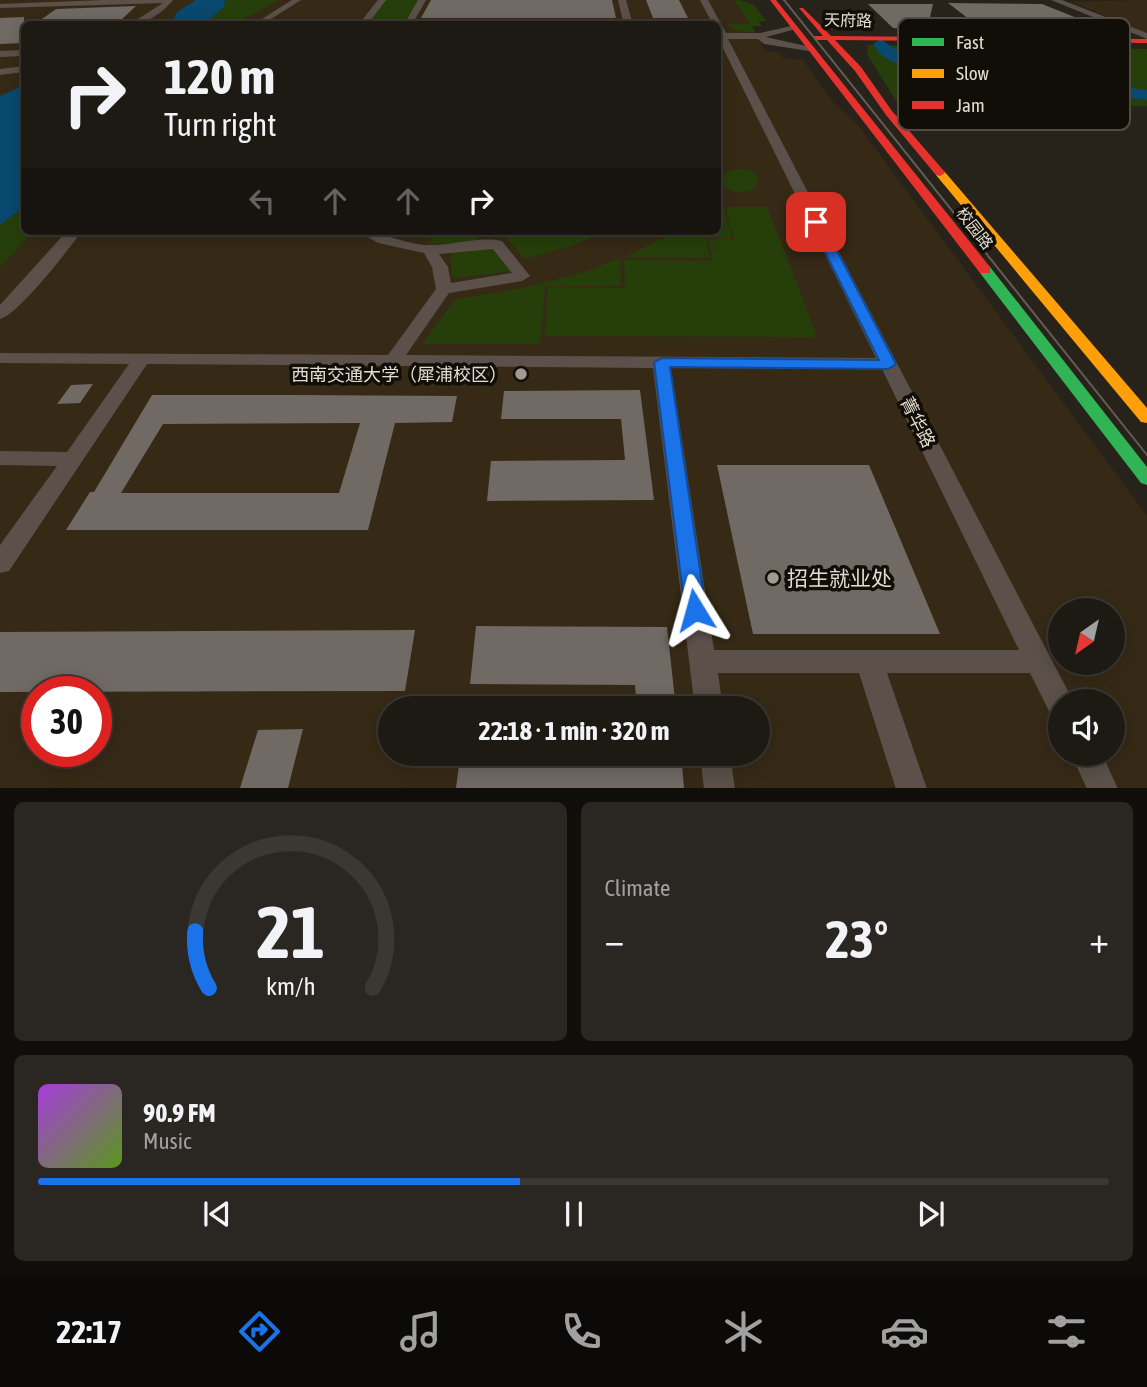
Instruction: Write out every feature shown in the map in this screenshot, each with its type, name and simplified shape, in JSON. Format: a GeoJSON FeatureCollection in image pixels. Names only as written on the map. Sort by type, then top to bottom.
{"type":"FeatureCollection","features":[{"type":"Feature","properties":{"kind":"street"},"geometry":{"type":"LineString","coordinates":[[0,6],[169,0],[139,21]]}},
{"type":"Feature","properties":{"kind":"street"},"geometry":{"type":"LineString","coordinates":[[263,21],[297,0]]}},
{"type":"Feature","properties":{"kind":"street"},"geometry":{"type":"LineString","coordinates":[[365,21],[382,0]]}},
{"type":"Feature","properties":{"kind":"street"},"geometry":{"type":"LineString","coordinates":[[411,21],[422,0]]}},
{"type":"Feature","properties":{"kind":"street"},"geometry":{"type":"LineString","coordinates":[[622,0],[627,21]]}},
{"type":"Feature","properties":{"kind":"street","name":"菁华路"},"geometry":{"type":"LineString","coordinates":[[704,0],[714,21]]}},
{"type":"Feature","properties":{"kind":"street"},"geometry":{"type":"LineString","coordinates":[[1055,0],[1096,18]]}},
{"type":"Feature","properties":{"kind":"street","name":"校园路"},"geometry":{"type":"LineString","coordinates":[[773,1],[1147,479]]}},
{"type":"Feature","properties":{"kind":"street"},"geometry":{"type":"LineString","coordinates":[[47,15],[62,4]]}},
{"type":"Feature","properties":{"kind":"street","name":"校园路"},"geometry":{"type":"LineString","coordinates":[[797,5],[830,39],[898,120]]}},
{"type":"Feature","properties":{"kind":"street"},"geometry":{"type":"LineString","coordinates":[[127,13],[155,12]]}},
{"type":"Feature","properties":{"kind":"street"},"geometry":{"type":"LineString","coordinates":[[721,33],[802,39]]}},
{"type":"Feature","properties":{"kind":"street"},"geometry":{"type":"LineString","coordinates":[[1130,33],[1147,40]]}},
{"type":"Feature","properties":{"kind":"street","name":"菁华路"},"geometry":{"type":"LineString","coordinates":[[721,37],[1053,689]]}},
{"type":"Feature","properties":{"kind":"street"},"geometry":{"type":"LineString","coordinates":[[762,38],[802,39]]}},
{"type":"Feature","properties":{"kind":"street","name":"天府路"},"geometry":{"type":"LineString","coordinates":[[802,39],[898,39]]}},
{"type":"Feature","properties":{"kind":"street"},"geometry":{"type":"LineString","coordinates":[[0,54],[21,53]]}},
{"type":"Feature","properties":{"kind":"street"},"geometry":{"type":"LineString","coordinates":[[0,72],[21,69]]}},
{"type":"Feature","properties":{"kind":"street","name":"校园路"},"geometry":{"type":"LineString","coordinates":[[906,130],[1147,418]]}},
{"type":"Feature","properties":{"kind":"street"},"geometry":{"type":"LineString","coordinates":[[0,314],[71,235]]}},
{"type":"Feature","properties":{"kind":"street"},"geometry":{"type":"LineString","coordinates":[[373,235],[383,240],[429,250],[497,244],[522,276],[444,289],[394,360]]}},
{"type":"Feature","properties":{"kind":"street"},"geometry":{"type":"LineString","coordinates":[[429,250],[440,268],[444,289]]}},
{"type":"Feature","properties":{"kind":"street"},"geometry":{"type":"LineString","coordinates":[[0,358],[888,364]]}},
{"type":"Feature","properties":{"kind":"street"},"geometry":{"type":"LineString","coordinates":[[0,564],[142,359]]}},
{"type":"Feature","properties":{"kind":"street"},"geometry":{"type":"LineString","coordinates":[[662,362],[707,696]]}},
{"type":"Feature","properties":{"kind":"street"},"geometry":{"type":"LineString","coordinates":[[0,458],[73,458]]}},
{"type":"Feature","properties":{"kind":"street"},"geometry":{"type":"LineString","coordinates":[[869,661],[912,788]]}},
{"type":"Feature","properties":{"kind":"street"},"geometry":{"type":"LineString","coordinates":[[702,662],[1039,661]]}},
{"type":"Feature","properties":{"kind":"street"},"geometry":{"type":"LineString","coordinates":[[717,766],[720,788]]}},
{"type":"Feature","properties":{"kind":"street"},"geometry":{"type":"LineString","coordinates":[[1092,766],[1103,788]]}},
{"type":"Feature","properties":{"kind":"shaded area","name":"西南交通大学（犀浦校区）"},"geometry":{"type":"Polygon","coordinates":[[[0,0],[734,0],[754,4],[766,21],[758,21],[762,26],[752,27],[766,52],[778,52],[783,58],[803,60],[832,101],[858,125],[1147,516],[1147,788],[0,788],[0,0]]]}},
{"type":"Feature","properties":{"kind":"shaded area"},"geometry":{"type":"Polygon","coordinates":[[[1147,0],[1147,33],[1130,26],[1130,18],[1111,18],[1072,2],[1147,0]]]}},
{"type":"Feature","properties":{"kind":"green space"},"geometry":{"type":"Polygon","coordinates":[[[225,0],[278,0],[240,21],[208,21],[224,7],[225,0]]]}},
{"type":"Feature","properties":{"kind":"green space"},"geometry":{"type":"Polygon","coordinates":[[[385,0],[419,0],[406,21],[369,21],[385,0]]]}},
{"type":"Feature","properties":{"kind":"green space"},"geometry":{"type":"Polygon","coordinates":[[[734,0],[753,5],[766,21],[758,21],[762,26],[752,26],[755,32],[737,30],[728,24],[750,24],[734,0]]]}},
{"type":"Feature","properties":{"kind":"green space"},"geometry":{"type":"Polygon","coordinates":[[[868,45],[898,45],[898,101],[896,101],[867,54],[868,45]]]}},
{"type":"Feature","properties":{"kind":"green space"},"geometry":{"type":"Polygon","coordinates":[[[1130,49],[1147,49],[1147,106],[1130,106],[1130,49]]]}},
{"type":"Feature","properties":{"kind":"green space"},"geometry":{"type":"Polygon","coordinates":[[[750,170],[759,181],[754,189],[738,193],[722,187],[721,180],[727,172],[750,170]]]}},
{"type":"Feature","properties":{"kind":"green space"},"geometry":{"type":"Polygon","coordinates":[[[725,207],[767,207],[816,333],[814,337],[545,336],[548,287],[625,288],[624,260],[713,261],[708,239],[734,239],[725,207]]]}},
{"type":"Feature","properties":{"kind":"green space"},"geometry":{"type":"Polygon","coordinates":[[[721,208],[724,208],[732,238],[706,238],[710,258],[625,257],[669,235],[721,235],[721,208]]]}},
{"type":"Feature","properties":{"kind":"green space"},"geometry":{"type":"Polygon","coordinates":[[[21,209],[21,235],[30,235],[0,267],[0,225],[21,209]]]}},
{"type":"Feature","properties":{"kind":"green space"},"geometry":{"type":"Polygon","coordinates":[[[412,235],[482,235],[475,236],[478,242],[428,244],[432,239],[412,235]]]}},
{"type":"Feature","properties":{"kind":"green space"},"geometry":{"type":"Polygon","coordinates":[[[504,235],[598,235],[570,246],[524,259],[504,235]]]}},
{"type":"Feature","properties":{"kind":"green space"},"geometry":{"type":"Polygon","coordinates":[[[497,249],[514,271],[452,278],[451,251],[497,249]]]}},
{"type":"Feature","properties":{"kind":"green space"},"geometry":{"type":"Polygon","coordinates":[[[620,258],[621,286],[545,286],[540,344],[422,344],[456,299],[540,284],[620,258]]]}},
{"type":"Feature","properties":{"kind":"water"},"geometry":{"type":"Polygon","coordinates":[[[196,0],[225,0],[224,7],[208,21],[172,21],[177,12],[196,0]]]}},
{"type":"Feature","properties":{"kind":"water"},"geometry":{"type":"Polygon","coordinates":[[[21,86],[21,209],[0,225],[0,96],[21,86]]]}},
{"type":"Feature","properties":{"kind":"building"},"geometry":{"type":"Polygon","coordinates":[[[431,0],[612,0],[616,18],[421,18],[431,0]]]}},
{"type":"Feature","properties":{"kind":"building"},"geometry":{"type":"Polygon","coordinates":[[[646,0],[679,0],[688,18],[653,18],[646,0]]]}},
{"type":"Feature","properties":{"kind":"building"},"geometry":{"type":"Polygon","coordinates":[[[948,3],[1042,4],[1077,18],[968,18],[948,3]]]}},
{"type":"Feature","properties":{"kind":"building"},"geometry":{"type":"Polygon","coordinates":[[[868,4],[933,4],[930,18],[898,18],[898,28],[893,28],[868,4]]]}},
{"type":"Feature","properties":{"kind":"building"},"geometry":{"type":"Polygon","coordinates":[[[136,6],[120,21],[39,21],[56,9],[136,6]]]}},
{"type":"Feature","properties":{"kind":"building"},"geometry":{"type":"Polygon","coordinates":[[[24,17],[24,21],[21,21],[21,43],[0,44],[0,18],[24,17]]]}},
{"type":"Feature","properties":{"kind":"building"},"geometry":{"type":"Polygon","coordinates":[[[93,384],[80,403],[57,404],[71,385],[93,384]]]}},
{"type":"Feature","properties":{"kind":"building"},"geometry":{"type":"Polygon","coordinates":[[[640,390],[654,500],[487,501],[491,461],[625,460],[621,419],[501,419],[504,391],[640,390]]]}},
{"type":"Feature","properties":{"kind":"building"},"geometry":{"type":"Polygon","coordinates":[[[152,395],[457,396],[452,422],[395,423],[368,530],[66,530],[90,492],[94,492],[152,395]],[[360,423],[163,424],[121,493],[339,493],[360,423]]]}},
{"type":"Feature","properties":{"kind":"building"},"geometry":{"type":"Polygon","coordinates":[[[717,465],[869,465],[940,634],[753,634],[717,465]]]}},
{"type":"Feature","properties":{"kind":"building"},"geometry":{"type":"Polygon","coordinates":[[[476,626],[667,627],[675,696],[636,696],[635,685],[470,684],[476,626]]]}},
{"type":"Feature","properties":{"kind":"building"},"geometry":{"type":"Polygon","coordinates":[[[415,630],[405,691],[112,692],[112,676],[21,676],[21,692],[0,692],[0,632],[415,630]]]}},
{"type":"Feature","properties":{"kind":"building"},"geometry":{"type":"Polygon","coordinates":[[[303,729],[288,788],[240,788],[258,730],[303,729]]]}},
{"type":"Feature","properties":{"kind":"building"},"geometry":{"type":"Polygon","coordinates":[[[459,766],[682,766],[684,788],[456,788],[459,766]]]}},
{"type":"Feature","properties":{"kind":"waterway"},"geometry":{"type":"LineString","coordinates":[[881,44],[886,51],[898,58]]}},
{"type":"Feature","properties":{"kind":"waterway"},"geometry":{"type":"LineString","coordinates":[[1130,93],[1147,95]]}},
{"type":"Feature","properties":{"kind":"tram line"},"geometry":{"type":"LineString","coordinates":[[784,0],[1147,455]]}},
{"type":"Feature","properties":{"kind":"traffic: fast"},"geometry":{"type":"LineString","coordinates":[[985,270],[1147,479]]}},
{"type":"Feature","properties":{"kind":"traffic: slow"},"geometry":{"type":"LineString","coordinates":[[940,173],[1147,418]]}},
{"type":"Feature","properties":{"kind":"traffic: jam"},"geometry":{"type":"LineString","coordinates":[[773,0],[985,270]]}},
{"type":"Feature","properties":{"kind":"traffic: jam"},"geometry":{"type":"LineString","coordinates":[[801,9],[858,69],[898,124]]}},
{"type":"Feature","properties":{"kind":"traffic: jam"},"geometry":{"type":"LineString","coordinates":[[817,38],[898,39]]}},
{"type":"Feature","properties":{"kind":"traffic: jam"},"geometry":{"type":"LineString","coordinates":[[1130,41],[1147,41]]}},
{"type":"Feature","properties":{"kind":"traffic: jam"},"geometry":{"type":"LineString","coordinates":[[903,130],[940,173]]}},
{"type":"Feature","properties":{"kind":"place","name":"西南交通大学（犀浦校区）"},"geometry":{"type":"Point","coordinates":[521,374]}},
{"type":"Feature","properties":{"kind":"place","name":"招生就业处"},"geometry":{"type":"Point","coordinates":[773,578]}},
{"type":"Feature","properties":{"kind":"route"},"geometry":{"type":"LineString","coordinates":[[695,610],[662,362],[888,364],[816,222]]}}]}
